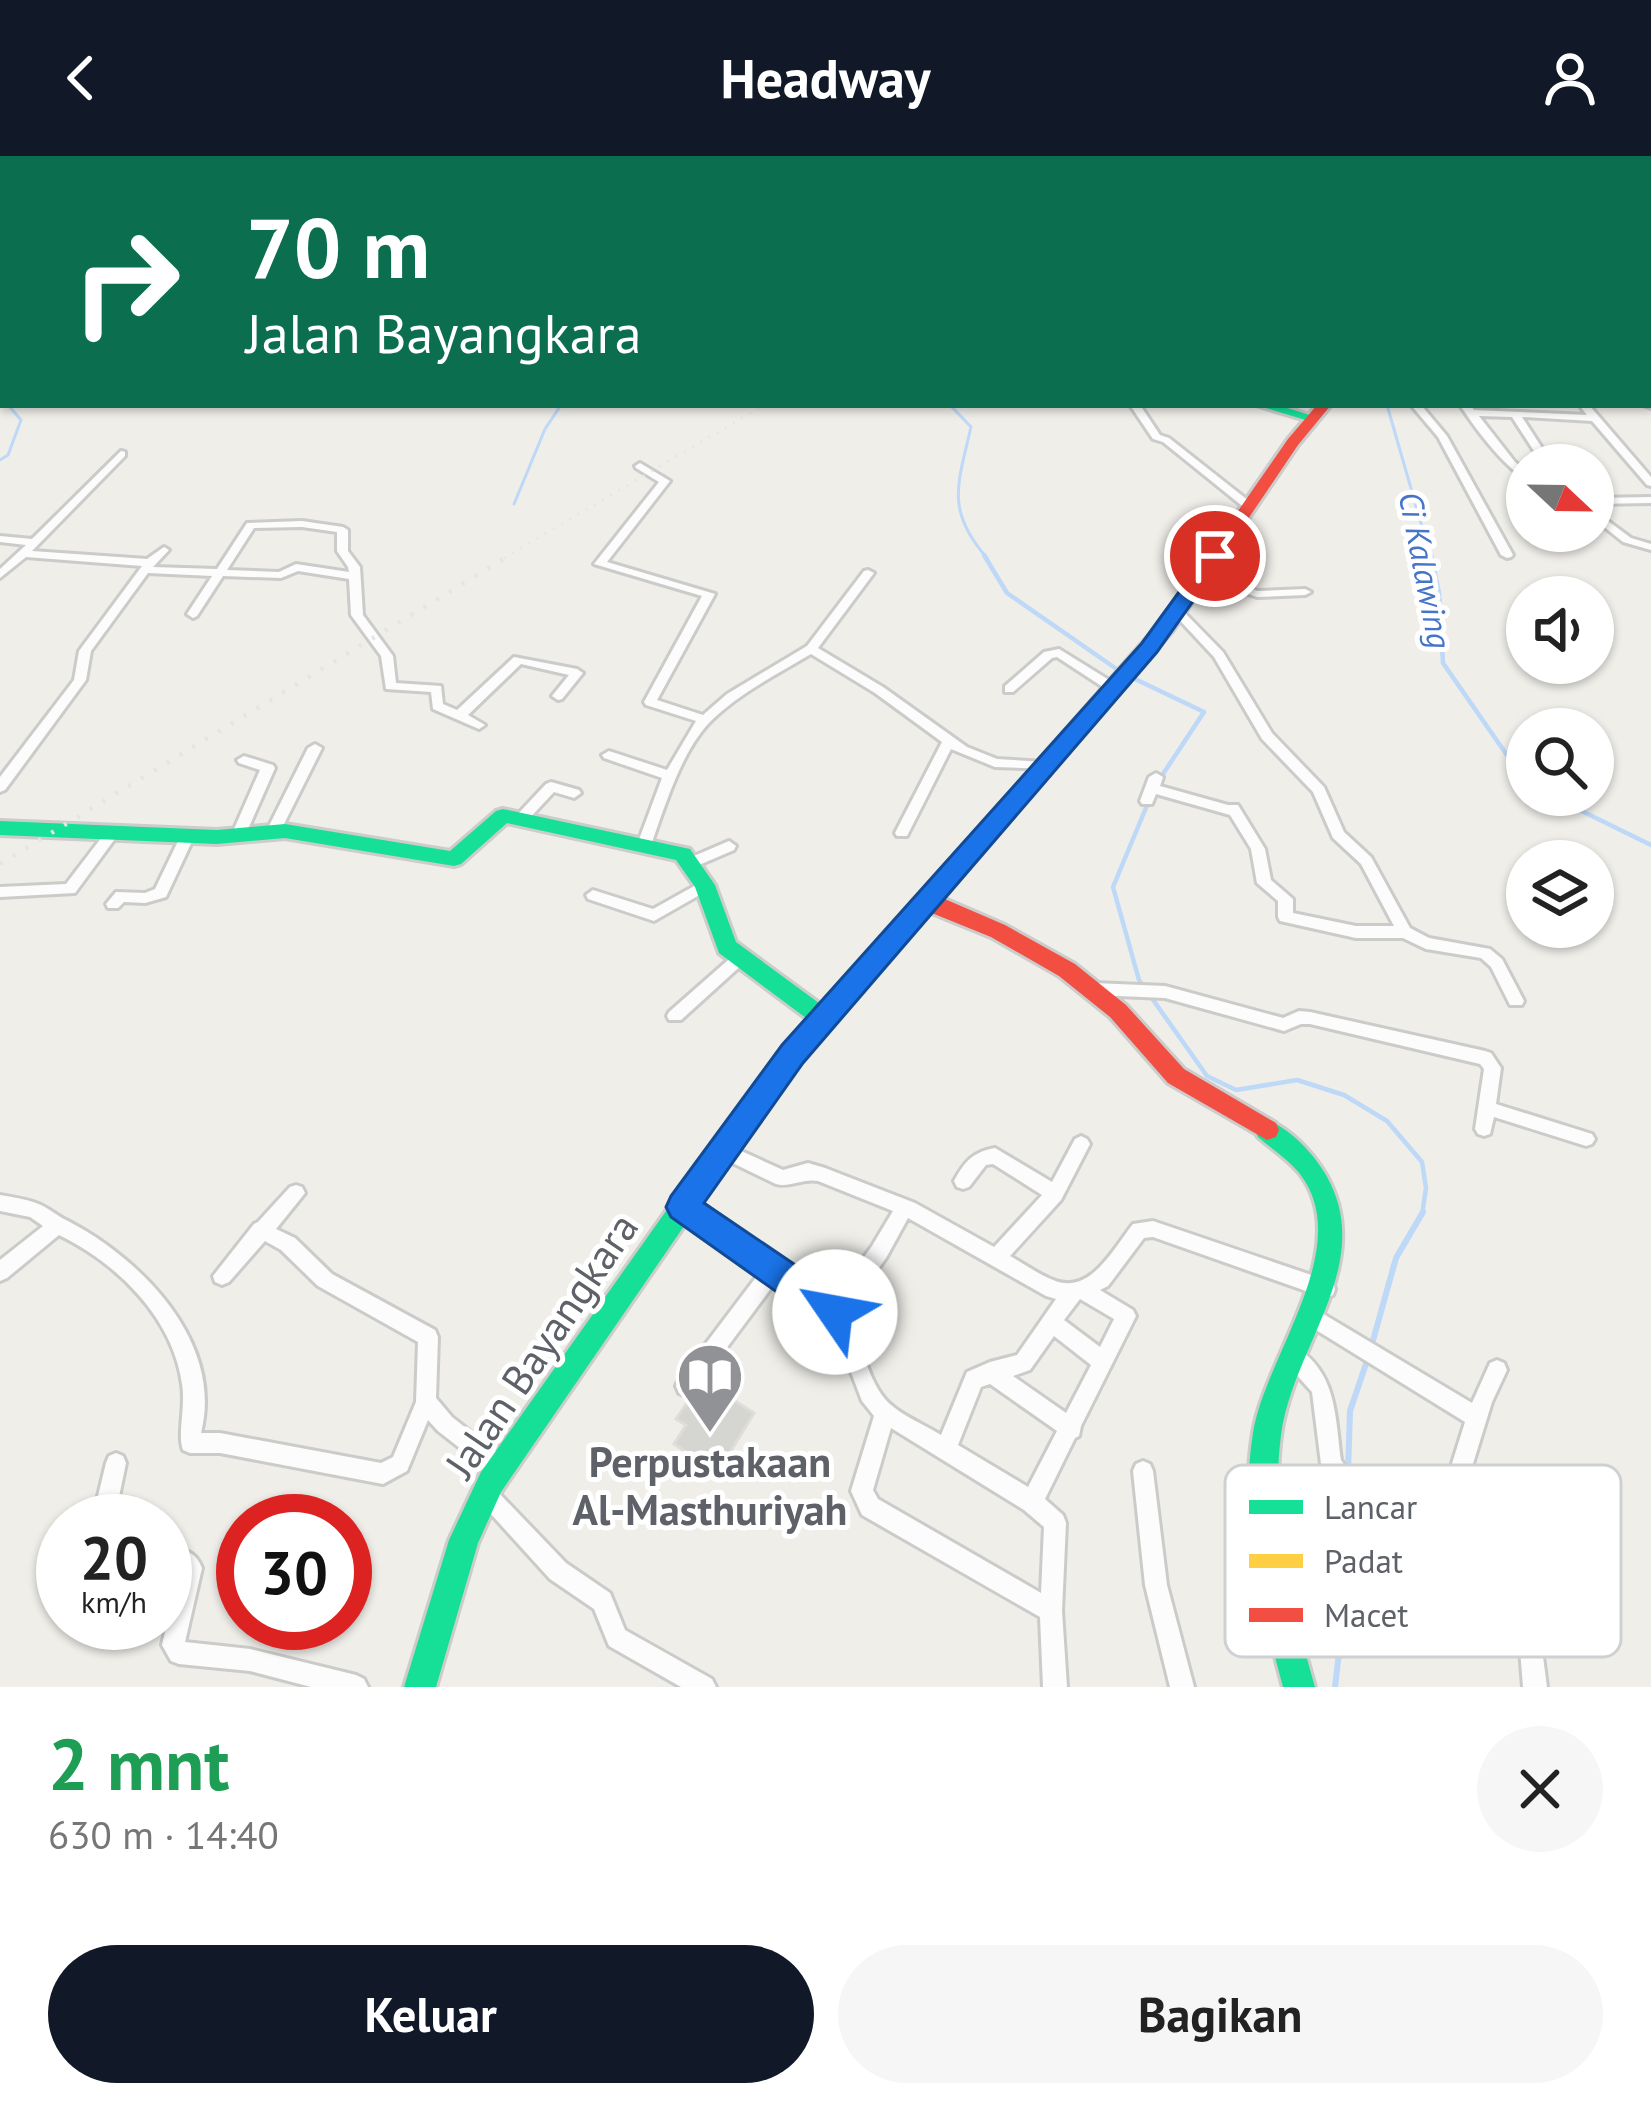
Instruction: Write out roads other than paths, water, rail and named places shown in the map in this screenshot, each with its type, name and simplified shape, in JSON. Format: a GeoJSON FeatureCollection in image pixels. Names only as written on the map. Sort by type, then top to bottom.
{"type":"FeatureCollection","features":[{"type":"Feature","properties":{"kind":"main road"},"geometry":{"type":"LineString","coordinates":[[1287,408],[1318,412]]}},
{"type":"Feature","properties":{"kind":"main road","name":"Jalan Bayangkara"},"geometry":{"type":"LineString","coordinates":[[420,1687],[464,1540],[485,1493],[720,1149],[823,1018],[1178,612],[1318,412]]}},
{"type":"Feature","properties":{"kind":"main road"},"geometry":{"type":"LineString","coordinates":[[0,828],[238,836],[272,832],[451,859],[464,853],[496,818],[678,852],[692,862],[705,885],[725,943],[823,1018]]}},
{"type":"Feature","properties":{"kind":"main road"},"geometry":{"type":"LineString","coordinates":[[926,900],[997,928],[1094,989],[1172,1073],[1290,1149],[1313,1170],[1328,1211],[1326,1289],[1316,1318],[1278,1382],[1268,1424],[1266,1465]]}},
{"type":"Feature","properties":{"kind":"main road"},"geometry":{"type":"LineString","coordinates":[[1292,1657],[1299,1687]]}},
{"type":"Feature","properties":{"kind":"street"},"geometry":{"type":"LineString","coordinates":[[1137,408],[1156,437],[1250,507]]}},
{"type":"Feature","properties":{"kind":"street"},"geometry":{"type":"LineString","coordinates":[[1419,408],[1442,436],[1507,555]]}},
{"type":"Feature","properties":{"kind":"street"},"geometry":{"type":"LineString","coordinates":[[1587,408],[1649,480]]}},
{"type":"Feature","properties":{"kind":"street"},"geometry":{"type":"LineString","coordinates":[[1467,409],[1596,418]]}},
{"type":"Feature","properties":{"kind":"street"},"geometry":{"type":"LineString","coordinates":[[1467,409],[1506,453]]}},
{"type":"Feature","properties":{"kind":"street"},"geometry":{"type":"LineString","coordinates":[[1515,414],[1534,444]]}},
{"type":"Feature","properties":{"kind":"street"},"geometry":{"type":"LineString","coordinates":[[0,575],[121,454]]}},
{"type":"Feature","properties":{"kind":"street"},"geometry":{"type":"LineString","coordinates":[[640,466],[664,481],[600,564],[709,594],[650,702],[705,720]]}},
{"type":"Feature","properties":{"kind":"street"},"geometry":{"type":"LineString","coordinates":[[1614,501],[1651,500]]}},
{"type":"Feature","properties":{"kind":"street"},"geometry":{"type":"LineString","coordinates":[[193,614],[251,525],[302,524],[345,532],[342,550],[354,567],[357,614],[387,656],[391,686],[437,689],[434,703],[479,725]]}},
{"type":"Feature","properties":{"kind":"street"},"geometry":{"type":"LineString","coordinates":[[1614,530],[1627,540],[1651,547]]}},
{"type":"Feature","properties":{"kind":"street"},"geometry":{"type":"LineString","coordinates":[[0,539],[32,542]]}},
{"type":"Feature","properties":{"kind":"street"},"geometry":{"type":"LineString","coordinates":[[0,787],[80,680],[81,657],[88,645],[164,550]]}},
{"type":"Feature","properties":{"kind":"street"},"geometry":{"type":"LineString","coordinates":[[23,554],[281,575],[296,567],[353,576]]}},
{"type":"Feature","properties":{"kind":"street"},"geometry":{"type":"LineString","coordinates":[[644,845],[670,776],[705,720],[751,683],[811,649],[868,573]]}},
{"type":"Feature","properties":{"kind":"street"},"geometry":{"type":"LineString","coordinates":[[1203,575],[1257,594],[1305,592]]}},
{"type":"Feature","properties":{"kind":"street"},"geometry":{"type":"LineString","coordinates":[[1178,612],[1219,656],[1267,736],[1319,790],[1338,835],[1366,861],[1405,932]]}},
{"type":"Feature","properties":{"kind":"street"},"geometry":{"type":"LineString","coordinates":[[811,649],[949,742],[991,762],[1045,766]]}},
{"type":"Feature","properties":{"kind":"street"},"geometry":{"type":"LineString","coordinates":[[1009,689],[1048,655],[1060,653],[1120,681]]}},
{"type":"Feature","properties":{"kind":"street"},"geometry":{"type":"LineString","coordinates":[[460,714],[518,660],[577,673],[557,696]]}},
{"type":"Feature","properties":{"kind":"street"},"geometry":{"type":"LineString","coordinates":[[902,833],[949,742]]}},
{"type":"Feature","properties":{"kind":"street"},"geometry":{"type":"LineString","coordinates":[[272,832],[315,748]]}},
{"type":"Feature","properties":{"kind":"street"},"geometry":{"type":"LineString","coordinates":[[609,755],[670,776]]}},
{"type":"Feature","properties":{"kind":"street"},"geometry":{"type":"LineString","coordinates":[[238,836],[268,768],[244,760]]}},
{"type":"Feature","properties":{"kind":"street"},"geometry":{"type":"LineString","coordinates":[[520,820],[551,787],[574,793]]}},
{"type":"Feature","properties":{"kind":"street"},"geometry":{"type":"LineString","coordinates":[[1152,789],[1233,810],[1258,849],[1264,883],[1286,898],[1285,917],[1356,932],[1405,932],[1426,943],[1485,953],[1497,963],[1516,1001]]}},
{"type":"Feature","properties":{"kind":"street"},"geometry":{"type":"LineString","coordinates":[[0,892],[70,889],[113,832]]}},
{"type":"Feature","properties":{"kind":"street"},"geometry":{"type":"LineString","coordinates":[[113,904],[119,897],[145,898],[161,892],[188,835]]}},
{"type":"Feature","properties":{"kind":"street"},"geometry":{"type":"LineString","coordinates":[[692,862],[729,846]]}},
{"type":"Feature","properties":{"kind":"street"},"geometry":{"type":"LineString","coordinates":[[593,895],[649,916],[705,885]]}},
{"type":"Feature","properties":{"kind":"street"},"geometry":{"type":"LineString","coordinates":[[675,1016],[740,958]]}},
{"type":"Feature","properties":{"kind":"street"},"geometry":{"type":"LineString","coordinates":[[1094,989],[1165,992],[1284,1025],[1310,1018],[1485,1058],[1492,1069],[1484,1129]]}},
{"type":"Feature","properties":{"kind":"street"},"geometry":{"type":"LineString","coordinates":[[1487,1108],[1586,1139]]}},
{"type":"Feature","properties":{"kind":"street"},"geometry":{"type":"LineString","coordinates":[[996,1258],[1055,1193],[1082,1144]]}},
{"type":"Feature","properties":{"kind":"street"},"geometry":{"type":"LineString","coordinates":[[720,1149],[782,1178],[819,1173],[904,1208],[1053,1290],[1077,1291],[1126,1316],[1032,1502]]}},
{"type":"Feature","properties":{"kind":"street"},"geometry":{"type":"LineString","coordinates":[[963,1180],[981,1158],[995,1156],[1055,1193]]}},
{"type":"Feature","properties":{"kind":"street"},"geometry":{"type":"LineString","coordinates":[[222,1276],[296,1193]]}},
{"type":"Feature","properties":{"kind":"street"},"geometry":{"type":"LineString","coordinates":[[0,1203],[34,1210],[88,1238],[147,1292],[171,1323],[189,1368],[194,1418],[190,1443],[220,1443],[383,1474],[400,1464],[426,1402],[428,1337],[326,1280],[288,1244],[260,1230]]}},
{"type":"Feature","properties":{"kind":"street"},"geometry":{"type":"LineString","coordinates":[[683,1207],[835,1312],[853,1338],[869,1394],[885,1413],[1052,1518],[1057,1529],[1052,1611],[1055,1687]]}},
{"type":"Feature","properties":{"kind":"street"},"geometry":{"type":"LineString","coordinates":[[835,1312],[904,1208]]}},
{"type":"Feature","properties":{"kind":"street"},"geometry":{"type":"LineString","coordinates":[[0,1272],[57,1225]]}},
{"type":"Feature","properties":{"kind":"street"},"geometry":{"type":"LineString","coordinates":[[946,1449],[974,1379],[1023,1363],[1077,1291],[1111,1271],[1129,1238],[1145,1229],[1326,1289]]}},
{"type":"Feature","properties":{"kind":"street"},"geometry":{"type":"LineString","coordinates":[[686,1387],[773,1270]]}},
{"type":"Feature","properties":{"kind":"street"},"geometry":{"type":"LineString","coordinates":[[1316,1318],[1477,1418]]}},
{"type":"Feature","properties":{"kind":"street"},"geometry":{"type":"LineString","coordinates":[[1053,1323],[1104,1363]]}},
{"type":"Feature","properties":{"kind":"street"},"geometry":{"type":"LineString","coordinates":[[1292,1355],[1321,1388],[1334,1465]]}},
{"type":"Feature","properties":{"kind":"street"},"geometry":{"type":"LineString","coordinates":[[1462,1465],[1497,1370]]}},
{"type":"Feature","properties":{"kind":"street"},"geometry":{"type":"LineString","coordinates":[[990,1372],[1072,1430]]}},
{"type":"Feature","properties":{"kind":"street"},"geometry":{"type":"LineString","coordinates":[[426,1402],[445,1424],[500,1467]]}},
{"type":"Feature","properties":{"kind":"street"},"geometry":{"type":"LineString","coordinates":[[885,1413],[862,1491],[870,1507],[1052,1611]]}},
{"type":"Feature","properties":{"kind":"street"},"geometry":{"type":"LineString","coordinates":[[109,1494],[116,1463]]}},
{"type":"Feature","properties":{"kind":"street"},"geometry":{"type":"LineString","coordinates":[[1143,1471],[1156,1585],[1182,1687]]}},
{"type":"Feature","properties":{"kind":"street"},"geometry":{"type":"LineString","coordinates":[[485,1493],[558,1571],[594,1592],[617,1638],[704,1687]]}},
{"type":"Feature","properties":{"kind":"street"},"geometry":{"type":"LineString","coordinates":[[175,1650],[178,1654],[250,1660],[356,1687]]}},
{"type":"Feature","properties":{"kind":"street"},"geometry":{"type":"LineString","coordinates":[[1532,1657],[1535,1687]]}},
{"type":"Feature","properties":{"kind":"waterway"},"geometry":{"type":"LineString","coordinates":[[0,460],[8,455],[21,420],[11,408]]}},
{"type":"Feature","properties":{"kind":"waterway"},"geometry":{"type":"LineString","coordinates":[[514,504],[545,429],[559,408]]}},
{"type":"Feature","properties":{"kind":"waterway"},"geometry":{"type":"LineString","coordinates":[[953,408],[971,427],[959,481],[960,510],[987,558]]}},
{"type":"Feature","properties":{"kind":"waterway","name":"Ci Kalawing"},"geometry":{"type":"LineString","coordinates":[[1388,408],[1431,558]]}},
{"type":"Feature","properties":{"kind":"waterway"},"geometry":{"type":"LineString","coordinates":[[984,555],[1007,593],[1118,670]]}},
{"type":"Feature","properties":{"kind":"waterway","name":"Ci Kalawing"},"geometry":{"type":"LineString","coordinates":[[1431,555],[1439,593],[1443,663],[1506,754]]}},
{"type":"Feature","properties":{"kind":"waterway"},"geometry":{"type":"LineString","coordinates":[[1133,678],[1204,712],[1161,777]]}},
{"type":"Feature","properties":{"kind":"waterway"},"geometry":{"type":"LineString","coordinates":[[1148,803],[1113,887],[1139,980],[1207,1076],[1236,1090],[1297,1080],[1344,1095],[1387,1121],[1422,1162],[1426,1188],[1422,1213]]}},
{"type":"Feature","properties":{"kind":"waterway","name":"Ci Kalawing"},"geometry":{"type":"LineString","coordinates":[[1592,816],[1651,845]]}},
{"type":"Feature","properties":{"kind":"waterway"},"geometry":{"type":"LineString","coordinates":[[1372,1344],[1396,1258],[1422,1213]]}},
{"type":"Feature","properties":{"kind":"waterway"},"geometry":{"type":"LineString","coordinates":[[1348,1465],[1350,1411],[1369,1355]]}},
{"type":"Feature","properties":{"kind":"waterway"},"geometry":{"type":"LineString","coordinates":[[1335,1687],[1338,1657]]}},
{"type":"Feature","properties":{"kind":"railway"},"geometry":{"type":"LineString","coordinates":[[504,558],[759,408]]}},
{"type":"Feature","properties":{"kind":"railway"},"geometry":{"type":"LineString","coordinates":[[0,864],[510,555]]}},
{"type":"Feature","properties":{"kind":"place","name":"Perpustakaan Al-Masthuriyah"},"geometry":{"type":"Point","coordinates":[710,1435]}}]}
